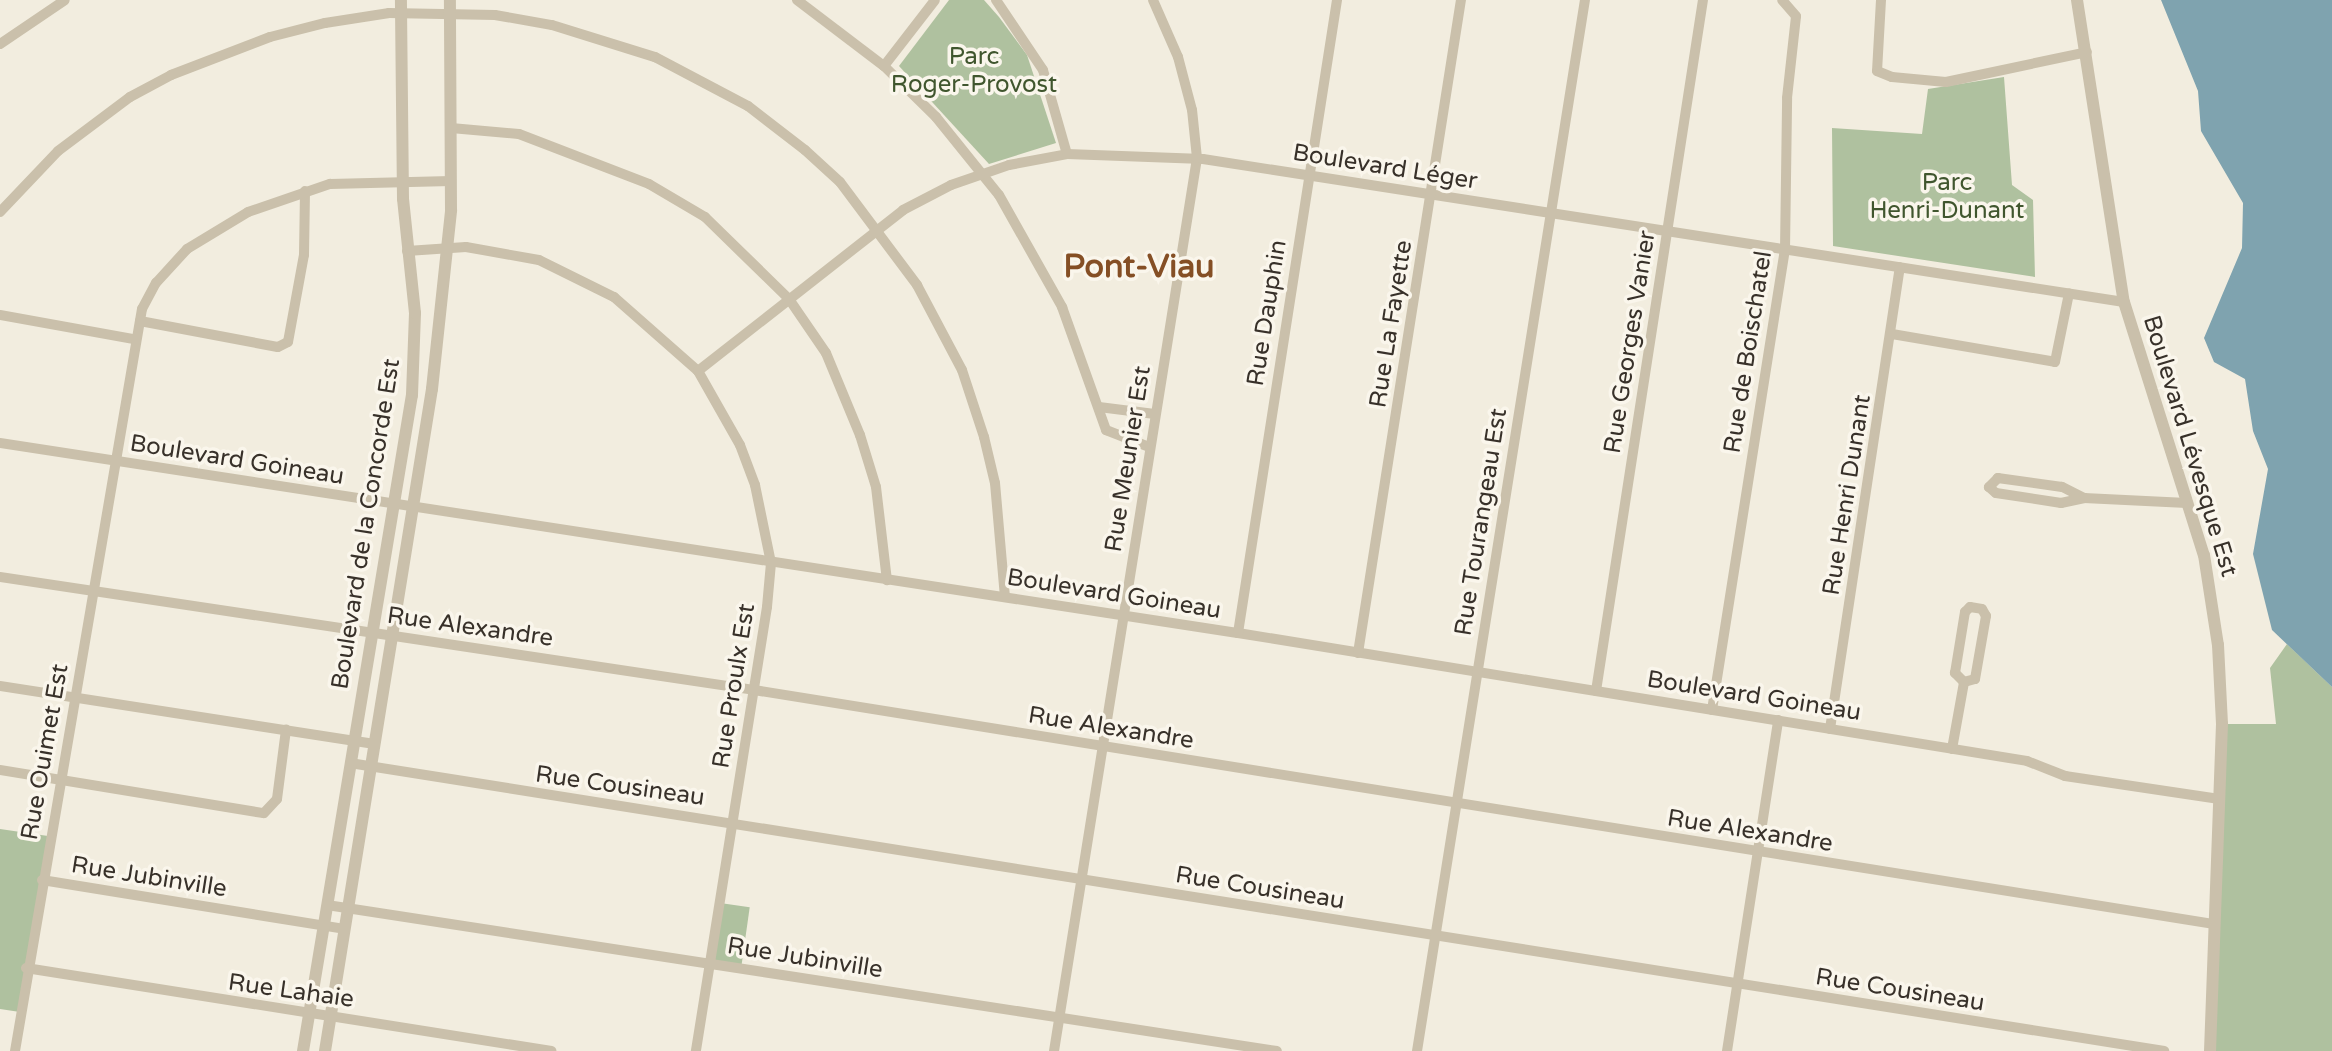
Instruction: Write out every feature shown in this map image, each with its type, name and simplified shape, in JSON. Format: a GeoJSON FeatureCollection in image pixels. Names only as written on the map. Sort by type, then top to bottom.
{"type":"FeatureCollection","features":[{"type":"Feature","properties":{"kind":"street"},"geometry":{"type":"LineString","coordinates":[[0,44],[65,0]]}},
{"type":"Feature","properties":{"kind":"street"},"geometry":{"type":"LineString","coordinates":[[884,66],[935,0]]}},
{"type":"Feature","properties":{"kind":"street"},"geometry":{"type":"LineString","coordinates":[[996,0],[1043,70],[1067,154]]}},
{"type":"Feature","properties":{"kind":"street","name":"Rue Meunier Est"},"geometry":{"type":"LineString","coordinates":[[1054,1051],[1197,158],[1192,110],[1178,57],[1153,0]]}},
{"type":"Feature","properties":{"kind":"street","name":"Rue Dauphin"},"geometry":{"type":"LineString","coordinates":[[1238,633],[1337,0]]}},
{"type":"Feature","properties":{"kind":"street","name":"Rue La Fayette"},"geometry":{"type":"LineString","coordinates":[[1358,653],[1461,0]]}},
{"type":"Feature","properties":{"kind":"street","name":"Rue Tourangeau Est"},"geometry":{"type":"LineString","coordinates":[[1417,1051],[1585,0]]}},
{"type":"Feature","properties":{"kind":"street","name":"Rue Georges Vanier"},"geometry":{"type":"LineString","coordinates":[[1596,691],[1703,0]]}},
{"type":"Feature","properties":{"kind":"street","name":"Rue de Boischatel"},"geometry":{"type":"LineString","coordinates":[[1712,710],[1785,250],[1787,98],[1796,16],[1784,0]]}},
{"type":"Feature","properties":{"kind":"street"},"geometry":{"type":"LineString","coordinates":[[1881,0],[1877,71],[1892,77],[1946,82],[2087,52]]}},
{"type":"Feature","properties":{"kind":"street","name":"Boulevard Lévesque Est"},"geometry":{"type":"LineString","coordinates":[[2077,0],[2124,302],[2204,555],[2218,645],[2219,799],[2210,1051]]}},
{"type":"Feature","properties":{"kind":"street"},"geometry":{"type":"LineString","coordinates":[[804,2],[884,66],[936,117],[982,175],[1043,269],[1106,430],[1149,447]]}},
{"type":"Feature","properties":{"kind":"street"},"geometry":{"type":"LineString","coordinates":[[0,212],[58,151],[171,75],[270,37],[401,6],[450,6],[552,25],[655,57],[697,76],[805,150],[840,182],[917,285],[962,370],[995,483],[1005,597]]}},
{"type":"Feature","properties":{"kind":"street","name":"Boulevard de la Concorde Est"},"geometry":{"type":"LineString","coordinates":[[303,1051],[415,364],[402,182],[401,6]]}},
{"type":"Feature","properties":{"kind":"street","name":"Boulevard de la Concorde Est"},"geometry":{"type":"LineString","coordinates":[[325,1051],[414,508],[447,248],[451,181],[450,6]]}},
{"type":"Feature","properties":{"kind":"street"},"geometry":{"type":"LineString","coordinates":[[451,128],[519,134],[649,184],[705,217],[789,299],[826,353],[860,435],[876,487],[887,580]]}},
{"type":"Feature","properties":{"kind":"street","name":"Boulevard Léger"},"geometry":{"type":"LineString","coordinates":[[698,371],[877,230],[951,185],[1067,154],[1197,158],[2124,302]]}},
{"type":"Feature","properties":{"kind":"street","name":"Rue Ouimet Est"},"geometry":{"type":"LineString","coordinates":[[15,1051],[26,968],[77,698],[134,339],[156,283],[187,249],[248,212],[305,191],[346,183],[451,181]]}},
{"type":"Feature","properties":{"kind":"street"},"geometry":{"type":"LineString","coordinates":[[140,321],[278,347],[288,342],[304,255],[305,191]]}},
{"type":"Feature","properties":{"kind":"street","name":"Rue Proulx Est"},"geometry":{"type":"LineString","coordinates":[[407,251],[447,248],[539,260],[578,276],[637,315],[698,371],[740,445],[766,525],[771,563],[754,690],[696,1051]]}},
{"type":"Feature","properties":{"kind":"street","name":"Rue Henri Dunant"},"geometry":{"type":"LineString","coordinates":[[1830,729],[1900,267]]}},
{"type":"Feature","properties":{"kind":"street"},"geometry":{"type":"LineString","coordinates":[[1892,334],[2055,362],[2069,293]]}},
{"type":"Feature","properties":{"kind":"street"},"geometry":{"type":"LineString","coordinates":[[0,315],[134,339]]}},
{"type":"Feature","properties":{"kind":"street"},"geometry":{"type":"LineString","coordinates":[[1099,407],[1155,414]]}},
{"type":"Feature","properties":{"kind":"street","name":"Boulevard Goineau"},"geometry":{"type":"LineString","coordinates":[[0,443],[1238,633],[2027,761],[2065,776],[2219,799]]}},
{"type":"Feature","properties":{"kind":"street"},"geometry":{"type":"LineString","coordinates":[[2084,498],[2062,487],[1998,478],[1990,483],[1996,493],[2061,503],[2084,498],[2187,503]]}},
{"type":"Feature","properties":{"kind":"street","name":"Rue Alexandre"},"geometry":{"type":"LineString","coordinates":[[0,577],[754,690],[1456,805],[2214,924]]}},
{"type":"Feature","properties":{"kind":"street"},"geometry":{"type":"LineString","coordinates":[[1982,609],[1986,616],[1975,679],[1964,682],[1955,673],[1965,612],[1982,609]]}},
{"type":"Feature","properties":{"kind":"street"},"geometry":{"type":"LineString","coordinates":[[1952,749],[1964,682]]}},
{"type":"Feature","properties":{"kind":"street"},"geometry":{"type":"LineString","coordinates":[[0,686],[375,744]]}},
{"type":"Feature","properties":{"kind":"street"},"geometry":{"type":"LineString","coordinates":[[1727,1051],[1778,720]]}},
{"type":"Feature","properties":{"kind":"street"},"geometry":{"type":"LineString","coordinates":[[0,770],[264,813],[277,799],[286,730]]}},
{"type":"Feature","properties":{"kind":"street","name":"Rue Cousineau"},"geometry":{"type":"LineString","coordinates":[[350,763],[2164,1051]]}},
{"type":"Feature","properties":{"kind":"street","name":"Rue Jubinville"},"geometry":{"type":"LineString","coordinates":[[42,880],[344,929]]}},
{"type":"Feature","properties":{"kind":"street","name":"Rue Jubinville"},"geometry":{"type":"LineString","coordinates":[[327,905],[1277,1051]]}},
{"type":"Feature","properties":{"kind":"street","name":"Rue Lahaie"},"geometry":{"type":"LineString","coordinates":[[26,968],[551,1051]]}},
{"type":"Feature","properties":{"kind":"green space","name":"Parc Roger-Provost"},"geometry":{"type":"Polygon","coordinates":[[[949,0],[984,0],[999,17],[1027,55],[1056,143],[989,164],[899,66],[949,0]]]}},
{"type":"Feature","properties":{"kind":"green space","name":"Parc Henri-Dunant"},"geometry":{"type":"Polygon","coordinates":[[[2004,77],[2012,185],[2033,200],[2035,277],[1833,246],[1832,128],[1922,134],[1928,89],[2004,77]]]}},
{"type":"Feature","properties":{"kind":"green space"},"geometry":{"type":"Polygon","coordinates":[[[2287,644],[2332,687],[2332,1051],[2210,1051],[2222,724],[2276,724],[2270,668],[2287,644]]]}},
{"type":"Feature","properties":{"kind":"green space"},"geometry":{"type":"Polygon","coordinates":[[[0,829],[48,836],[20,1012],[0,1009],[0,829]]]}},
{"type":"Feature","properties":{"kind":"green space"},"geometry":{"type":"Polygon","coordinates":[[[720,903],[750,907],[741,968],[712,963],[720,903]]]}},
{"type":"Feature","properties":{"kind":"water"},"geometry":{"type":"Polygon","coordinates":[[[2161,0],[2332,0],[2332,687],[2272,630],[2253,554],[2268,469],[2253,431],[2245,379],[2214,362],[2204,338],[2242,248],[2243,203],[2201,131],[2198,91],[2161,0]]]}},
{"type":"Feature","properties":{"kind":"district","name":"Pont-Viau"},"geometry":{"type":"Point","coordinates":[1139,267]}}]}
